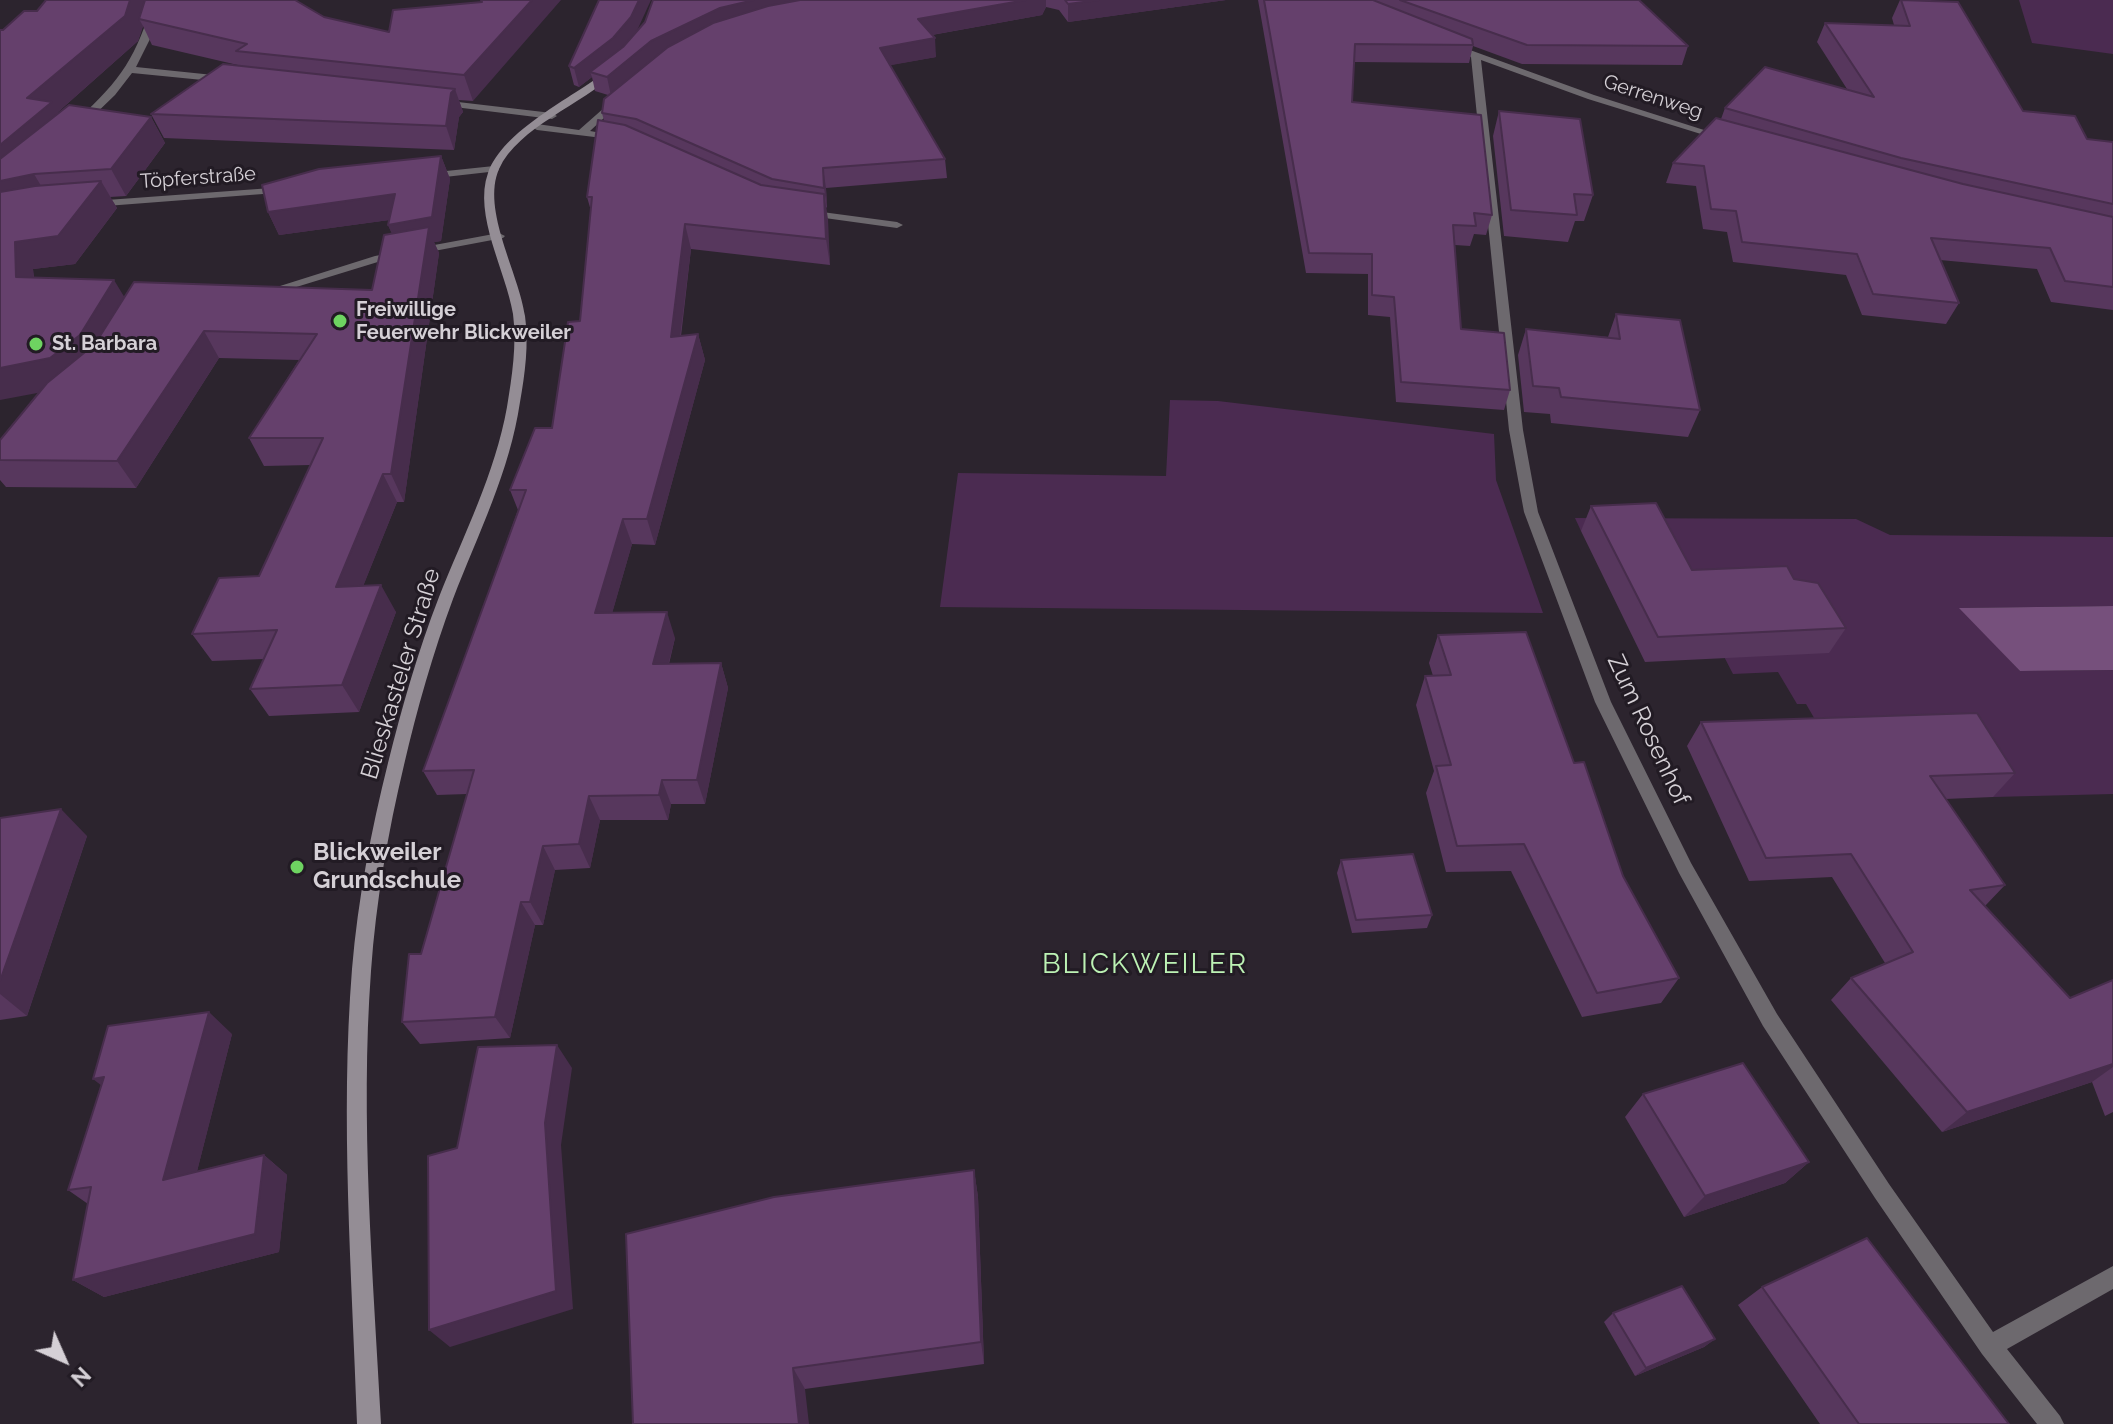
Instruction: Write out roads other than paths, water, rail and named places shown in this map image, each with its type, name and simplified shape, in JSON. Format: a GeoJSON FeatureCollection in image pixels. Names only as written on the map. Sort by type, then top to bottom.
{"type":"FeatureCollection","features":[{"type":"Feature","properties":{"kind":"street"},"geometry":{"type":"LineString","coordinates":[[73,129],[133,70],[146,43],[157,0]]}},
{"type":"Feature","properties":{"kind":"street","name":"Gerrenweg"},"geometry":{"type":"LineString","coordinates":[[1469,52],[1591,97],[1729,139]]}},
{"type":"Feature","properties":{"kind":"street","name":"Zum Rosenhof"},"geometry":{"type":"LineString","coordinates":[[1469,52],[1516,430],[1528,499],[1550,570],[1591,673],[1685,868],[1770,1020],[1882,1191],[1990,1346],[2052,1424]]}},
{"type":"Feature","properties":{"kind":"street"},"geometry":{"type":"LineString","coordinates":[[419,177],[494,169],[537,127],[623,61]]}},
{"type":"Feature","properties":{"kind":"street"},"geometry":{"type":"LineString","coordinates":[[133,70],[242,82]]}},
{"type":"Feature","properties":{"kind":"street"},"geometry":{"type":"LineString","coordinates":[[582,133],[621,97]]}},
{"type":"Feature","properties":{"kind":"street"},"geometry":{"type":"LineString","coordinates":[[430,102],[552,116]]}},
{"type":"Feature","properties":{"kind":"street"},"geometry":{"type":"LineString","coordinates":[[537,127],[623,141]]}},
{"type":"Feature","properties":{"kind":"street","name":"Blieskasteler Straße"},"geometry":{"type":"LineString","coordinates":[[369,1424],[356,1027],[364,915],[406,721],[444,603],[499,462],[513,414],[521,358],[519,314],[490,199],[494,169]]}},
{"type":"Feature","properties":{"kind":"street","name":"Töpferstraße"},"geometry":{"type":"LineString","coordinates":[[81,205],[299,189]]}},
{"type":"Feature","properties":{"kind":"street"},"geometry":{"type":"LineString","coordinates":[[796,210],[897,225]]}},
{"type":"Feature","properties":{"kind":"street"},"geometry":{"type":"LineString","coordinates":[[247,293],[280,290],[379,258],[499,236]]}},
{"type":"Feature","properties":{"kind":"street"},"geometry":{"type":"LineString","coordinates":[[1990,1346],[2113,1277]]}},
{"type":"Feature","properties":{"kind":"place","name":"Freiwillige Feuerwehr Blickweiler"},"geometry":{"type":"Point","coordinates":[340,321]}},
{"type":"Feature","properties":{"kind":"place","name":"St. Barbara"},"geometry":{"type":"Point","coordinates":[36,344]}},
{"type":"Feature","properties":{"kind":"place","name":"Blickweiler Grundschule"},"geometry":{"type":"Point","coordinates":[297,867]}},
{"type":"Feature","properties":{"kind":"district","name":"BLICKWEILER"},"geometry":{"type":"Point","coordinates":[1145,965]}}]}
